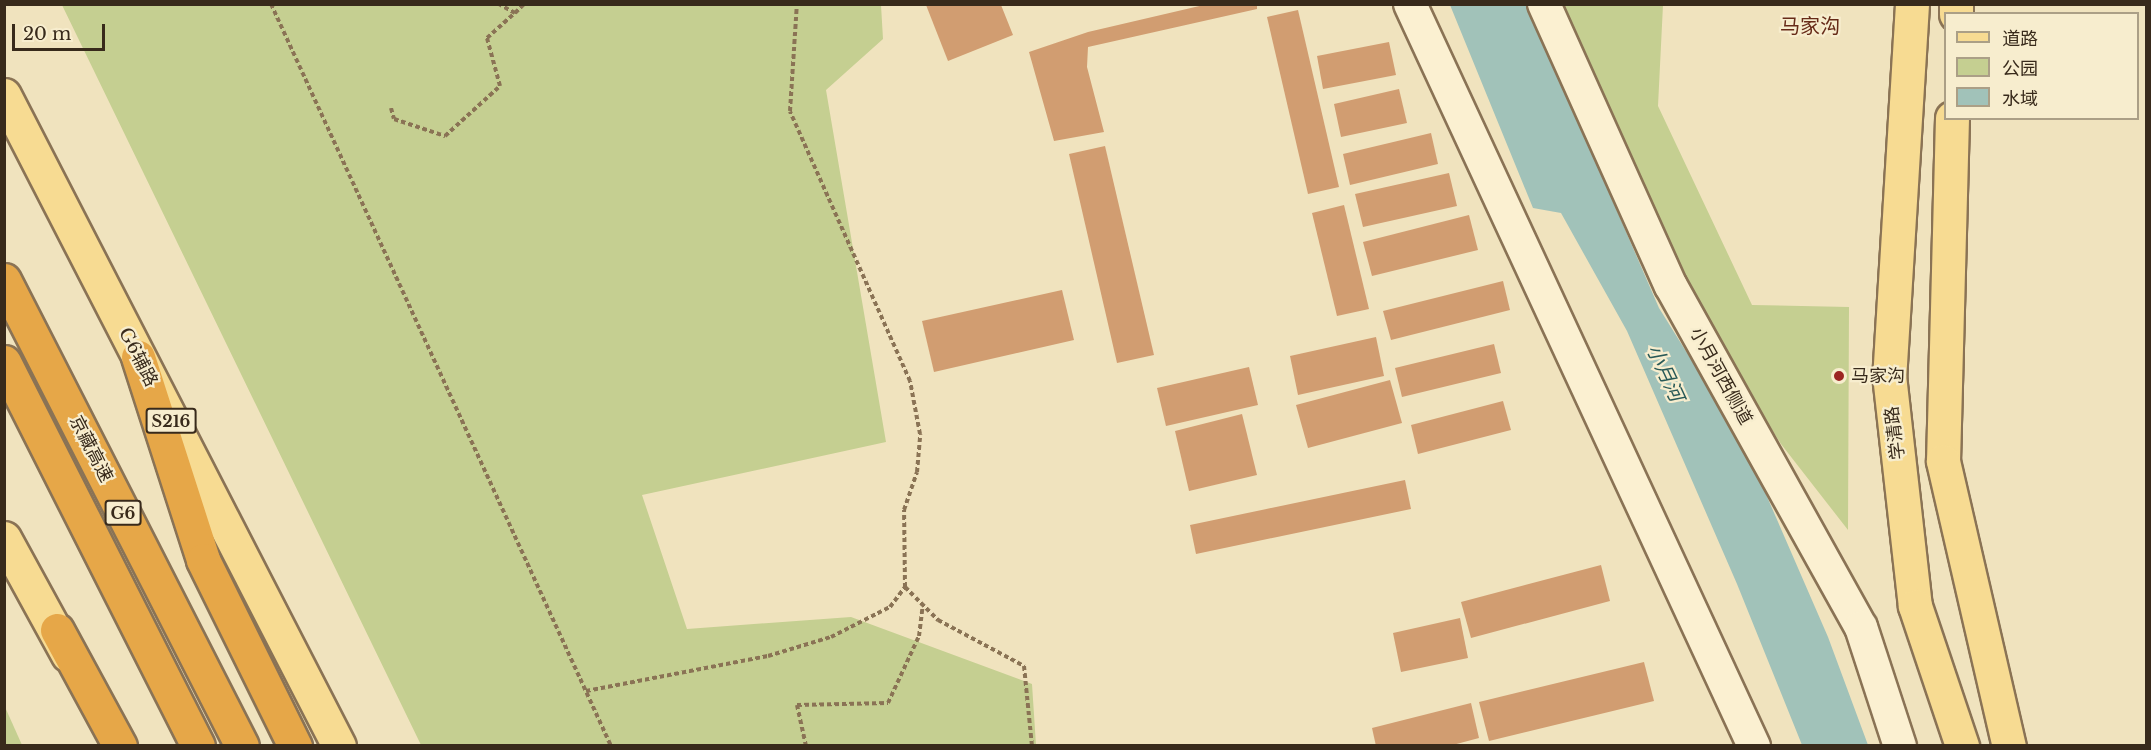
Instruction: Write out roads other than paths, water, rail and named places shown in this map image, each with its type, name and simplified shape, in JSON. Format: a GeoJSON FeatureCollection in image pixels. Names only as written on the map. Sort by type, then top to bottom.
{"type":"FeatureCollection","features":[{"type":"Feature","properties":{"kind":"highway","name":"京藏高速"},"geometry":{"type":"LineString","coordinates":[[4,280],[242,746]]}},
{"type":"Feature","properties":{"kind":"highway"},"geometry":{"type":"LineString","coordinates":[[138,357],[203,560],[295,746]]}},
{"type":"Feature","properties":{"kind":"highway","name":"京藏高速"},"geometry":{"type":"LineString","coordinates":[[4,362],[198,746]]}},
{"type":"Feature","properties":{"kind":"highway"},"geometry":{"type":"LineString","coordinates":[[57,630],[120,746]]}},
{"type":"Feature","properties":{"kind":"main road","name":"学清路"},"geometry":{"type":"LineString","coordinates":[[1911,4],[1889,375],[1915,606],[1962,746]]}},
{"type":"Feature","properties":{"kind":"main road","name":"G6辅路"},"geometry":{"type":"LineString","coordinates":[[4,95],[339,746]]}},
{"type":"Feature","properties":{"kind":"main road"},"geometry":{"type":"LineString","coordinates":[[1952,120],[1943,461],[2009,746]]}},
{"type":"Feature","properties":{"kind":"main road"},"geometry":{"type":"LineString","coordinates":[[4,538],[57,630],[109,746]]}},
{"type":"Feature","properties":{"kind":"lane"},"geometry":{"type":"LineString","coordinates":[[1410,4],[1754,746]]}},
{"type":"Feature","properties":{"kind":"lane","name":"小月河西侧道"},"geometry":{"type":"LineString","coordinates":[[1544,4],[1662,269],[1861,627],[1900,746]]}},
{"type":"Feature","properties":{"kind":"water","name":"小月河"},"geometry":{"type":"Polygon","coordinates":[[[1450,5],[1528,5],[1659,308],[1745,446],[1828,637],[1868,745],[1802,745],[1737,584],[1627,331],[1561,213],[1533,208],[1450,5]]]}},
{"type":"Feature","properties":{"kind":"place","name":"马家沟"},"geometry":{"type":"Point","coordinates":[1839,376]}},
{"type":"Feature","properties":{"kind":"district","name":"马家沟"},"geometry":{"type":"Point","coordinates":[1810,26]}}]}
